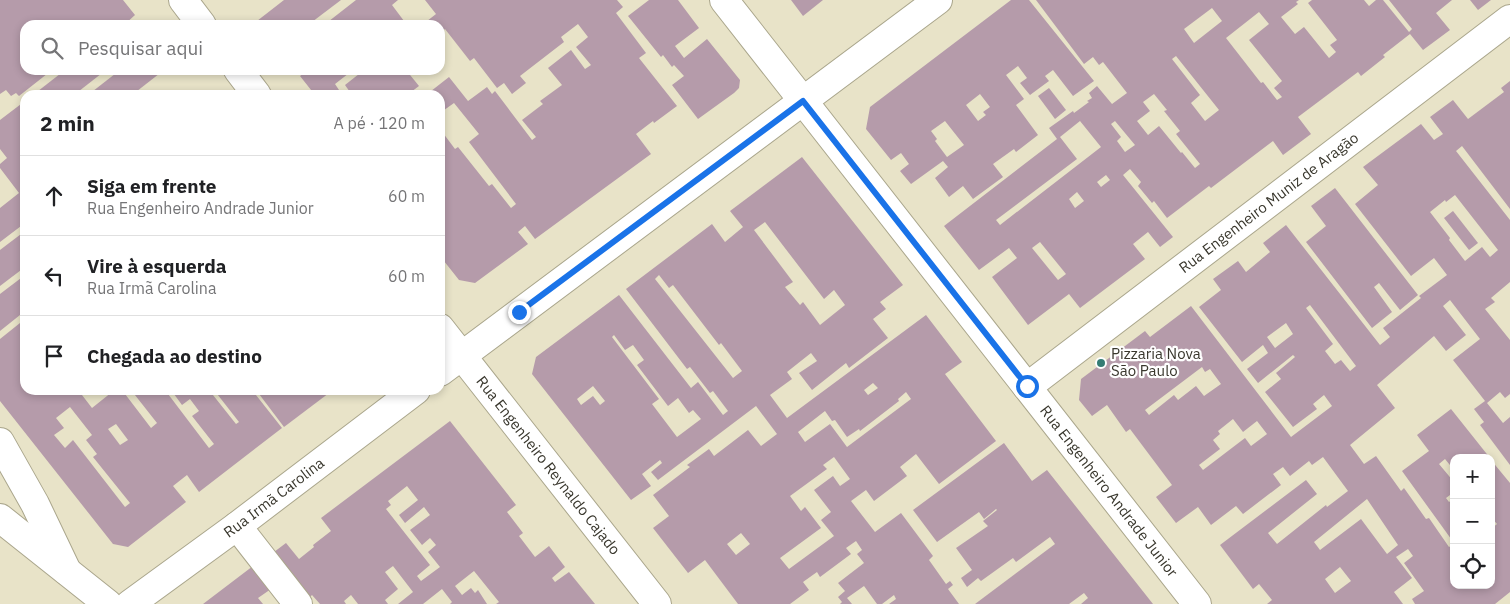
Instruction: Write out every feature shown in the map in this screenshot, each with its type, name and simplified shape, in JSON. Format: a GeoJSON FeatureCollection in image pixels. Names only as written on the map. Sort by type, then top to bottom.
{"type":"FeatureCollection","features":[{"type":"Feature","properties":{"kind":"main road"},"geometry":{"type":"LineString","coordinates":[[183,0],[198,20]]}},
{"type":"Feature","properties":{"kind":"main road","name":"Rua Engenheiro Andrade Junior"},"geometry":{"type":"LineString","coordinates":[[724,0],[1197,604]]}},
{"type":"Feature","properties":{"kind":"main road"},"geometry":{"type":"LineString","coordinates":[[445,368],[938,0]]}},
{"type":"Feature","properties":{"kind":"main road","name":"Rua Engenheiro Muniz de Aragão"},"geometry":{"type":"LineString","coordinates":[[1027,386],[1510,19]]}},
{"type":"Feature","properties":{"kind":"main road"},"geometry":{"type":"LineString","coordinates":[[242,75],[253,90]]}},
{"type":"Feature","properties":{"kind":"main road","name":"Rua Engenheiro Reynaldo Cajado"},"geometry":{"type":"LineString","coordinates":[[445,334],[657,604]]}},
{"type":"Feature","properties":{"kind":"main road","name":"Rua Irmã Carolina"},"geometry":{"type":"LineString","coordinates":[[130,604],[237,526],[409,395]]}},
{"type":"Feature","properties":{"kind":"main road"},"geometry":{"type":"LineString","coordinates":[[0,442],[68,572]]}},
{"type":"Feature","properties":{"kind":"main road"},"geometry":{"type":"LineString","coordinates":[[0,518],[108,604]]}},
{"type":"Feature","properties":{"kind":"main road"},"geometry":{"type":"LineString","coordinates":[[237,526],[298,604]]}},
{"type":"Feature","properties":{"kind":"building"},"geometry":{"type":"Polygon","coordinates":[[[0,0],[123,0],[135,15],[130,20],[20,20],[20,75],[46,75],[27,90],[20,90],[19,96],[16,93],[11,96],[6,90],[0,94],[0,0]]]}},
{"type":"Feature","properties":{"kind":"building"},"geometry":{"type":"Polygon","coordinates":[[[284,0],[341,0],[315,20],[258,20],[284,0]]]}},
{"type":"Feature","properties":{"kind":"building"},"geometry":{"type":"Polygon","coordinates":[[[356,0],[398,0],[392,5],[403,20],[330,20],[356,0]]]}},
{"type":"Feature","properties":{"kind":"building"},"geometry":{"type":"Polygon","coordinates":[[[425,0],[617,0],[623,7],[616,13],[646,53],[639,58],[677,106],[636,134],[651,154],[535,239],[525,226],[518,232],[528,244],[475,283],[459,280],[445,262],[445,136],[455,149],[458,147],[489,186],[492,184],[511,208],[516,204],[469,142],[479,134],[454,103],[445,109],[445,90],[432,90],[449,77],[468,101],[487,87],[492,94],[495,91],[532,140],[536,137],[522,120],[543,104],[540,101],[562,85],[548,68],[571,50],[585,69],[591,65],[576,47],[588,37],[578,24],[561,37],[564,42],[520,76],[526,83],[512,94],[504,83],[497,88],[474,58],[470,61],[445,29],[445,20],[428,20],[436,14],[425,0]]]}},
{"type":"Feature","properties":{"kind":"building"},"geometry":{"type":"Polygon","coordinates":[[[649,0],[678,0],[699,28],[675,46],[684,58],[707,39],[740,80],[739,88],[734,93],[698,119],[672,85],[684,76],[674,65],[672,67],[663,55],[661,57],[628,16],[649,0]]]}},
{"type":"Feature","properties":{"kind":"building"},"geometry":{"type":"Polygon","coordinates":[[[791,0],[823,0],[803,16],[791,0]]]}},
{"type":"Feature","properties":{"kind":"building"},"geometry":{"type":"Polygon","coordinates":[[[1011,0],[1029,0],[1094,81],[1073,96],[1053,70],[1045,76],[1049,81],[1030,95],[1020,83],[1027,78],[1018,66],[1006,75],[1024,99],[1016,105],[1038,135],[1016,152],[1014,149],[993,164],[1003,177],[973,199],[963,186],[949,197],[935,178],[948,167],[943,161],[911,184],[900,171],[909,164],[901,153],[891,160],[866,129],[870,107],[1011,0]],[[980,94],[966,105],[978,121],[986,115],[983,112],[990,107],[980,94]],[[945,121],[931,131],[937,139],[935,141],[947,157],[964,145],[945,121]]]}},
{"type":"Feature","properties":{"kind":"building"},"geometry":{"type":"Polygon","coordinates":[[[1036,0],[1299,0],[1296,2],[1298,4],[1281,17],[1295,34],[1304,27],[1329,58],[1336,52],[1330,45],[1337,40],[1308,3],[1312,0],[1364,0],[1369,6],[1376,0],[1383,0],[1409,32],[1412,29],[1389,0],[1452,0],[1436,13],[1450,30],[1423,50],[1410,34],[1383,55],[1385,57],[1361,76],[1358,72],[1298,117],[1311,134],[1283,155],[1273,141],[1211,188],[1209,186],[1167,218],[1154,201],[1152,203],[1138,186],[1141,182],[1130,169],[1123,175],[1173,237],[1160,247],[1148,232],[1133,244],[1145,259],[1080,308],[1069,294],[1028,325],[992,277],[1017,258],[1009,248],[979,270],[944,226],[1057,139],[1049,128],[1089,102],[1087,101],[1092,98],[1089,93],[1097,86],[1112,104],[1127,93],[1103,62],[1099,65],[1093,57],[1084,64],[1036,0]],[[1212,8],[1184,29],[1194,43],[1222,21],[1212,8]],[[1259,12],[1226,38],[1261,83],[1263,82],[1277,100],[1282,97],[1274,88],[1282,81],[1249,40],[1269,24],[1259,12]],[[1176,56],[1172,59],[1200,95],[1191,103],[1205,121],[1219,110],[1176,56]],[[1154,94],[1143,102],[1150,111],[1137,121],[1148,135],[1159,126],[1195,168],[1200,164],[1176,134],[1180,131],[1164,111],[1167,110],[1154,94]],[[1080,121],[1060,137],[1077,159],[996,220],[1000,225],[1101,147],[1080,121]],[[1115,121],[1111,124],[1121,137],[1117,141],[1125,152],[1135,145],[1115,121]],[[1106,175],[1097,182],[1101,187],[1110,180],[1106,175]],[[1077,192],[1069,199],[1075,208],[1084,201],[1077,192]],[[1040,242],[1032,248],[1058,280],[1066,274],[1040,242]]]}},
{"type":"Feature","properties":{"kind":"building"},"geometry":{"type":"Polygon","coordinates":[[[1470,0],[1491,0],[1478,10],[1470,0]]]}},
{"type":"Feature","properties":{"kind":"building"},"geometry":{"type":"Polygon","coordinates":[[[59,75],[100,75],[80,90],[39,90],[59,75]]]}},
{"type":"Feature","properties":{"kind":"building"},"geometry":{"type":"Polygon","coordinates":[[[114,75],[158,75],[138,90],[94,90],[114,75]]]}},
{"type":"Feature","properties":{"kind":"building"},"geometry":{"type":"Polygon","coordinates":[[[347,75],[335,84],[339,90],[311,90],[300,76],[347,75]]]}},
{"type":"Feature","properties":{"kind":"building"},"geometry":{"type":"Polygon","coordinates":[[[358,75],[410,75],[419,86],[414,90],[348,90],[345,85],[358,75]]]}},
{"type":"Feature","properties":{"kind":"building"},"geometry":{"type":"Polygon","coordinates":[[[1510,81],[1510,209],[1462,146],[1456,151],[1510,220],[1510,282],[1491,298],[1495,302],[1485,309],[1510,340],[1510,394],[1505,398],[1500,392],[1487,403],[1503,423],[1510,417],[1510,465],[1480,425],[1484,422],[1474,409],[1485,401],[1453,360],[1480,339],[1450,300],[1443,306],[1466,335],[1446,351],[1434,336],[1377,385],[1395,408],[1350,445],[1364,464],[1376,456],[1401,491],[1404,488],[1426,519],[1429,518],[1450,546],[1450,589],[1495,589],[1495,526],[1497,524],[1495,522],[1495,465],[1510,483],[1510,592],[1495,604],[1415,604],[1412,599],[1424,591],[1404,563],[1413,556],[1408,549],[1396,557],[1412,578],[1394,592],[1403,604],[1267,604],[1272,600],[1259,584],[1253,589],[1220,545],[1306,480],[1317,494],[1268,533],[1277,544],[1326,505],[1327,507],[1348,491],[1323,457],[1312,465],[1309,461],[1290,476],[1283,467],[1273,474],[1281,485],[1243,514],[1236,506],[1211,525],[1198,507],[1176,523],[1156,497],[1172,485],[1130,429],[1126,432],[1107,405],[1092,416],[1079,400],[1081,379],[1145,331],[1150,337],[1191,306],[1291,437],[1332,406],[1324,395],[1313,404],[1317,409],[1293,427],[1265,392],[1281,379],[1276,373],[1295,357],[1293,355],[1258,383],[1247,369],[1268,353],[1263,345],[1242,362],[1199,307],[1221,290],[1213,279],[1238,261],[1246,272],[1270,252],[1263,243],[1286,225],[1380,345],[1390,337],[1383,328],[1421,298],[1419,296],[1447,275],[1434,258],[1411,276],[1355,204],[1378,185],[1363,167],[1421,124],[1434,140],[1443,134],[1430,117],[1453,100],[1468,119],[1504,92],[1501,88],[1510,81]],[[1455,195],[1430,212],[1465,261],[1482,247],[1490,257],[1498,250],[1455,195]],[[1310,305],[1306,308],[1333,344],[1325,351],[1335,364],[1341,360],[1350,371],[1356,366],[1310,305]],[[1286,323],[1267,337],[1275,348],[1293,334],[1286,323]],[[1202,367],[1145,410],[1149,415],[1174,395],[1178,400],[1196,386],[1204,396],[1221,384],[1210,369],[1205,372],[1202,367]],[[1233,419],[1218,431],[1220,434],[1213,440],[1220,449],[1199,465],[1203,470],[1245,438],[1251,446],[1267,434],[1257,421],[1243,432],[1233,419]],[[1367,499],[1314,542],[1320,550],[1361,519],[1387,554],[1398,545],[1367,499]],[[1340,567],[1325,579],[1335,593],[1351,581],[1340,567]]]}},
{"type":"Feature","properties":{"kind":"building"},"geometry":{"type":"Polygon","coordinates":[[[1049,88],[1066,110],[1055,119],[1038,96],[1049,88]]]}},
{"type":"Feature","properties":{"kind":"building"},"geometry":{"type":"Polygon","coordinates":[[[20,105],[20,227],[0,242],[0,208],[19,193],[0,168],[0,164],[7,158],[0,149],[0,120],[20,105]]]}},
{"type":"Feature","properties":{"kind":"building"},"geometry":{"type":"Polygon","coordinates":[[[802,157],[903,285],[880,302],[886,309],[873,319],[888,338],[849,368],[846,363],[812,390],[799,373],[817,361],[811,353],[787,372],[792,379],[770,395],[787,418],[926,315],[962,362],[945,374],[996,441],[939,484],[916,454],[900,467],[907,476],[874,501],[866,490],[851,501],[875,532],[901,513],[933,556],[929,560],[946,584],[950,581],[953,585],[948,589],[959,604],[889,604],[896,599],[894,595],[882,604],[877,604],[864,586],[847,598],[852,604],[840,604],[842,602],[838,597],[845,591],[838,583],[864,563],[857,554],[862,550],[856,541],[846,548],[851,554],[820,577],[817,572],[803,582],[809,590],[790,604],[738,604],[705,560],[688,573],[653,528],[669,516],[653,495],[690,467],[687,465],[709,449],[714,456],[748,430],[761,446],[777,434],[756,406],[658,480],[651,472],[662,463],[660,460],[642,474],[651,486],[631,500],[532,374],[536,357],[619,295],[691,388],[698,382],[723,415],[728,411],[713,391],[710,393],[690,367],[687,369],[626,289],[712,224],[725,242],[743,227],[730,211],[802,157]],[[765,222],[754,230],[793,282],[785,287],[800,305],[803,302],[820,325],[845,305],[834,290],[824,299],[765,222]],[[659,275],[655,279],[733,378],[742,371],[721,343],[719,345],[673,285],[669,288],[659,275]],[[614,335],[612,337],[659,399],[652,404],[677,437],[701,419],[693,410],[689,413],[678,398],[668,406],[637,365],[644,360],[633,345],[625,350],[614,335]],[[873,383],[864,390],[868,395],[878,388],[873,383]],[[593,386],[577,399],[581,405],[593,396],[600,405],[605,401],[593,386]],[[906,392],[898,399],[899,401],[860,431],[859,429],[847,437],[835,420],[832,421],[825,411],[798,432],[805,442],[830,424],[847,447],[911,399],[906,392]],[[834,457],[823,465],[827,469],[790,496],[801,511],[805,507],[821,528],[780,558],[789,569],[834,536],[821,520],[831,512],[814,490],[833,476],[840,486],[850,479],[834,457]],[[741,533],[727,544],[736,555],[750,544],[741,533]]]}},
{"type":"Feature","properties":{"kind":"building"},"geometry":{"type":"Polygon","coordinates":[[[1335,188],[1418,295],[1400,310],[1379,283],[1374,287],[1392,312],[1372,328],[1306,242],[1326,226],[1311,206],[1335,188]]]}},
{"type":"Feature","properties":{"kind":"building"},"geometry":{"type":"Polygon","coordinates":[[[1453,211],[1478,243],[1469,250],[1444,218],[1453,211]]]}},
{"type":"Feature","properties":{"kind":"building"},"geometry":{"type":"Polygon","coordinates":[[[20,235],[20,271],[0,286],[0,250],[20,235]]]}},
{"type":"Feature","properties":{"kind":"building"},"geometry":{"type":"Polygon","coordinates":[[[20,279],[20,315],[0,331],[0,294],[20,279]]]}},
{"type":"Feature","properties":{"kind":"building"},"geometry":{"type":"Polygon","coordinates":[[[20,323],[20,395],[82,395],[92,408],[108,395],[126,395],[151,428],[157,423],[135,395],[169,395],[209,448],[214,444],[192,416],[199,411],[190,399],[182,405],[175,395],[213,395],[236,424],[239,422],[218,395],[256,395],[282,428],[199,492],[187,475],[173,486],[186,502],[128,547],[113,544],[0,401],[0,339],[20,323]],[[70,407],[56,418],[64,428],[54,435],[65,448],[73,440],[125,507],[130,503],[93,457],[97,454],[86,440],[92,435],[70,407]],[[116,424],[108,429],[120,445],[128,440],[116,424]]]}},
{"type":"Feature","properties":{"kind":"building"},"geometry":{"type":"Polygon","coordinates":[[[260,395],[326,395],[284,427],[260,395]]]}},
{"type":"Feature","properties":{"kind":"building"},"geometry":{"type":"Polygon","coordinates":[[[1451,409],[1487,454],[1450,454],[1450,465],[1445,459],[1439,464],[1450,477],[1450,495],[1446,498],[1450,501],[1450,537],[1402,471],[1429,451],[1417,435],[1451,409]]]}},
{"type":"Feature","properties":{"kind":"building"},"geometry":{"type":"Polygon","coordinates":[[[450,421],[516,505],[507,512],[523,533],[519,536],[535,557],[549,546],[565,567],[552,578],[555,582],[569,572],[595,604],[496,604],[499,602],[474,571],[455,586],[462,595],[471,588],[475,593],[478,590],[487,604],[450,604],[452,602],[442,589],[423,604],[398,604],[413,592],[393,566],[385,572],[398,589],[385,600],[388,604],[358,604],[351,595],[344,601],[346,604],[320,604],[312,595],[309,598],[274,552],[286,543],[299,559],[331,531],[321,518],[450,421]],[[407,486],[388,501],[391,505],[386,509],[430,565],[417,576],[421,581],[440,567],[428,552],[436,545],[430,538],[422,545],[410,530],[430,515],[424,507],[405,523],[399,515],[418,500],[407,486]]]}},
{"type":"Feature","properties":{"kind":"building"},"geometry":{"type":"Polygon","coordinates":[[[1004,443],[1032,481],[1047,470],[1153,604],[1081,604],[1088,598],[1084,593],[1069,604],[975,604],[1055,544],[1050,537],[1016,562],[1013,558],[981,581],[978,578],[967,587],[961,578],[972,570],[956,548],[988,526],[983,521],[997,510],[984,519],[979,512],[937,542],[913,510],[1004,443]]]}},
{"type":"Feature","properties":{"kind":"building"},"geometry":{"type":"Polygon","coordinates":[[[253,566],[271,589],[258,598],[263,604],[203,604],[253,566]]]}},
{"type":"Feature","properties":{"kind":"place","name":"Pizzaria Nova São Paulo"},"geometry":{"type":"Point","coordinates":[1101,363]}},
{"type":"Feature","properties":{"kind":"route"},"geometry":{"type":"LineString","coordinates":[[519,312],[803,101],[1027,386]]}}]}
